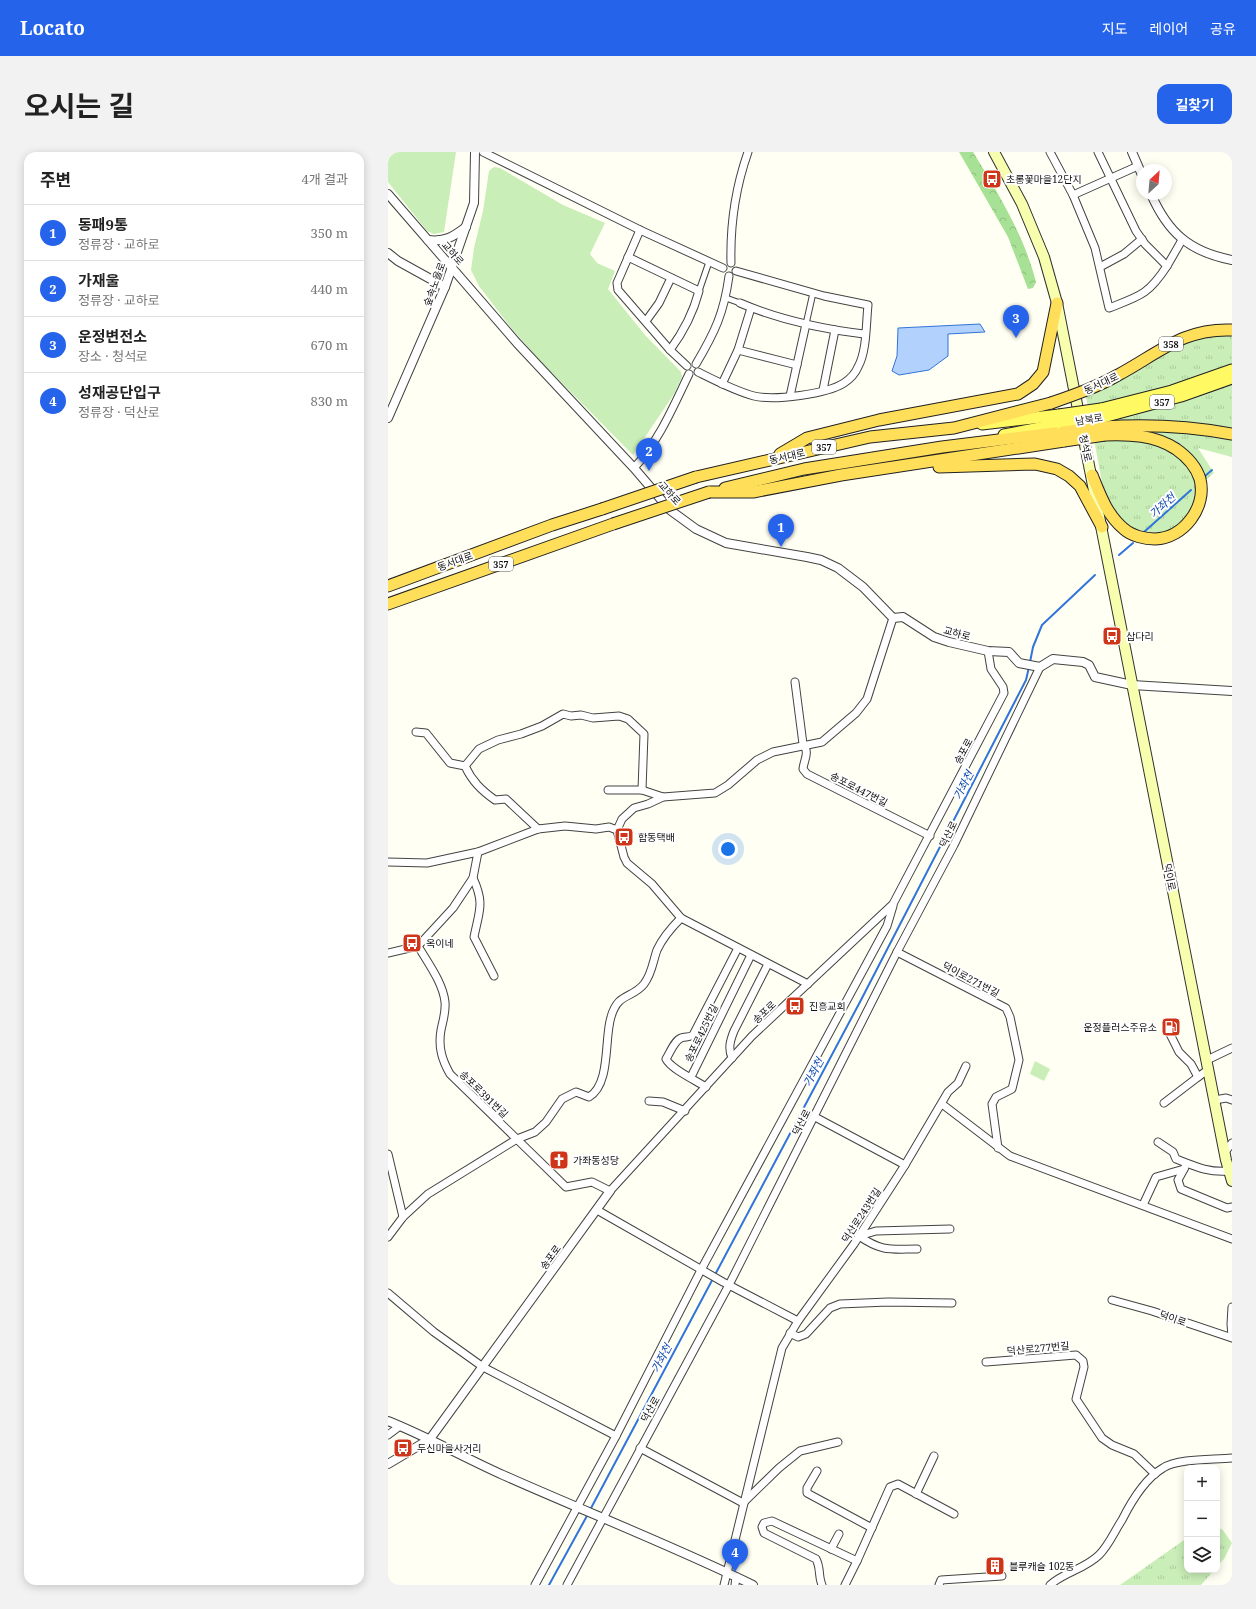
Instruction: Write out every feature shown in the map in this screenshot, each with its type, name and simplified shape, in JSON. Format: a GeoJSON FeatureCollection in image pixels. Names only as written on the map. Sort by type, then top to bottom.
{"type":"FeatureCollection","features":[{"type":"Feature","properties":{"kind":"highway"},"geometry":{"type":"LineString","coordinates":[[770,460],[807,438],[879,420],[1018,394],[1033,384],[1043,372],[1057,303]]}},
{"type":"Feature","properties":{"kind":"highway","name":"동서대로"},"geometry":{"type":"LineString","coordinates":[[388,586],[552,525],[696,477],[870,437],[954,428],[1050,403],[1079,393],[1116,376],[1166,346],[1192,334],[1207,331],[1232,330]]}},
{"type":"Feature","properties":{"kind":"highway"},"geometry":{"type":"LineString","coordinates":[[1092,475],[1104,503],[1114,519],[1125,530],[1137,536],[1149,539],[1162,539],[1173,535],[1183,528],[1192,519],[1200,499],[1200,480],[1191,462],[1179,452],[1165,443],[1153,439],[1123,434],[1103,422]]}},
{"type":"Feature","properties":{"kind":"highway","name":"동서대로"},"geometry":{"type":"LineString","coordinates":[[388,604],[613,524],[709,492],[804,469],[1103,422],[1191,428],[1232,434]]}},
{"type":"Feature","properties":{"kind":"highway"},"geometry":{"type":"LineString","coordinates":[[709,492],[753,492],[841,475],[886,469],[1062,428]]}},
{"type":"Feature","properties":{"kind":"highway"},"geometry":{"type":"LineString","coordinates":[[886,469],[1035,464],[1057,469],[1069,476],[1080,486],[1102,526]]}},
{"type":"Feature","properties":{"kind":"main road","name":"청석로"},"geometry":{"type":"LineString","coordinates":[[994,152],[1022,204],[1044,257],[1057,303],[1092,475],[1132,685]]}},
{"type":"Feature","properties":{"kind":"main road","name":"남북로"},"geometry":{"type":"LineString","coordinates":[[1218,379],[1232,370]]}},
{"type":"Feature","properties":{"kind":"main road","name":"남북로"},"geometry":{"type":"LineString","coordinates":[[954,428],[1062,428],[1103,422],[1172,391],[1218,379],[1232,378]]}},
{"type":"Feature","properties":{"kind":"main road","name":"덕이로"},"geometry":{"type":"LineString","coordinates":[[1132,685],[1232,1181]]}},
{"type":"Feature","properties":{"kind":"street","name":"숲속노을로"},"geometry":{"type":"LineString","coordinates":[[388,418],[445,287],[474,203],[475,152]]}},
{"type":"Feature","properties":{"kind":"street"},"geometry":{"type":"LineString","coordinates":[[483,152],[640,230],[723,268],[724,273],[729,276]]}},
{"type":"Feature","properties":{"kind":"street"},"geometry":{"type":"LineString","coordinates":[[736,271],[735,266],[731,263],[734,206],[739,178],[748,152]]}},
{"type":"Feature","properties":{"kind":"street"},"geometry":{"type":"LineString","coordinates":[[1050,152],[1073,195],[1095,248],[1109,308],[1147,291],[1156,282],[1167,266],[1182,240]]}},
{"type":"Feature","properties":{"kind":"street"},"geometry":{"type":"LineString","coordinates":[[1098,152],[1112,178],[1136,231],[1167,266]]}},
{"type":"Feature","properties":{"kind":"street"},"geometry":{"type":"LineString","coordinates":[[1132,152],[1137,164]]}},
{"type":"Feature","properties":{"kind":"street"},"geometry":{"type":"LineString","coordinates":[[1073,195],[1136,167]]}},
{"type":"Feature","properties":{"kind":"street","name":"교하로"},"geometry":{"type":"LineString","coordinates":[[388,194],[517,343],[634,468],[670,510],[696,530],[726,543],[821,560],[848,574],[893,618],[902,616],[934,637],[988,651],[1009,652],[1019,662],[1032,666]]}},
{"type":"Feature","properties":{"kind":"street"},"geometry":{"type":"LineString","coordinates":[[1154,200],[1164,220],[1182,240],[1193,247],[1216,257],[1232,260]]}},
{"type":"Feature","properties":{"kind":"street"},"geometry":{"type":"LineString","coordinates":[[428,240],[439,242],[450,239],[466,227]]}},
{"type":"Feature","properties":{"kind":"street"},"geometry":{"type":"LineString","coordinates":[[634,468],[648,453],[657,440],[689,374],[687,371],[687,366],[670,350],[618,290],[617,283],[640,230]]}},
{"type":"Feature","properties":{"kind":"street"},"geometry":{"type":"LineString","coordinates":[[1100,267],[1124,254],[1142,239]]}},
{"type":"Feature","properties":{"kind":"street"},"geometry":{"type":"LineString","coordinates":[[388,253],[398,261],[445,287]]}},
{"type":"Feature","properties":{"kind":"street"},"geometry":{"type":"LineString","coordinates":[[628,257],[700,291]]}},
{"type":"Feature","properties":{"kind":"street"},"geometry":{"type":"LineString","coordinates":[[670,350],[693,314],[709,262]]}},
{"type":"Feature","properties":{"kind":"street"},"geometry":{"type":"LineString","coordinates":[[723,268],[726,264],[731,263]]}},
{"type":"Feature","properties":{"kind":"street"},"geometry":{"type":"LineString","coordinates":[[729,276],[736,271]]}},
{"type":"Feature","properties":{"kind":"street"},"geometry":{"type":"LineString","coordinates":[[698,372],[722,384],[756,396],[775,398],[823,390],[843,384],[852,377],[861,360],[868,304],[813,293],[736,271]]}},
{"type":"Feature","properties":{"kind":"street"},"geometry":{"type":"LineString","coordinates":[[696,364],[720,321],[726,298],[729,276]]}},
{"type":"Feature","properties":{"kind":"street"},"geometry":{"type":"LineString","coordinates":[[646,321],[659,304],[671,278]]}},
{"type":"Feature","properties":{"kind":"street"},"geometry":{"type":"LineString","coordinates":[[790,396],[813,293]]}},
{"type":"Feature","properties":{"kind":"street"},"geometry":{"type":"LineString","coordinates":[[726,298],[751,308],[806,324],[864,334]]}},
{"type":"Feature","properties":{"kind":"street"},"geometry":{"type":"LineString","coordinates":[[722,384],[738,350],[751,308]]}},
{"type":"Feature","properties":{"kind":"street"},"geometry":{"type":"LineString","coordinates":[[823,390],[835,330]]}},
{"type":"Feature","properties":{"kind":"street"},"geometry":{"type":"LineString","coordinates":[[738,350],[797,365]]}},
{"type":"Feature","properties":{"kind":"street"},"geometry":{"type":"LineString","coordinates":[[687,366],[691,363],[696,364]]}},
{"type":"Feature","properties":{"kind":"street"},"geometry":{"type":"LineString","coordinates":[[696,364],[699,368],[698,372]]}},
{"type":"Feature","properties":{"kind":"street"},"geometry":{"type":"LineString","coordinates":[[689,374],[693,376],[698,372]]}},
{"type":"Feature","properties":{"kind":"street"},"geometry":{"type":"LineString","coordinates":[[808,984],[681,918],[652,884],[628,863],[624,856],[617,830],[622,819],[634,808],[648,804],[663,797],[715,793],[728,785],[757,760],[773,752],[822,742],[856,713],[867,699],[893,618]]}},
{"type":"Feature","properties":{"kind":"street","name":"송포로"},"geometry":{"type":"LineString","coordinates":[[388,1464],[430,1439],[610,1191],[685,1111],[752,1036],[894,904],[1004,693],[1003,687],[992,669],[988,651]]}},
{"type":"Feature","properties":{"kind":"street"},"geometry":{"type":"LineString","coordinates":[[1032,666],[1053,659],[1083,662],[1089,665],[1095,676],[1132,685],[1232,692]]}},
{"type":"Feature","properties":{"kind":"street","name":"덕산로"},"geometry":{"type":"LineString","coordinates":[[568,1585],[602,1517],[815,1117],[897,952],[954,845],[1032,666]]}},
{"type":"Feature","properties":{"kind":"street","name":"송포로447번길"},"geometry":{"type":"LineString","coordinates":[[795,682],[804,746],[807,749],[807,756],[803,769],[807,774],[930,836]]}},
{"type":"Feature","properties":{"kind":"street"},"geometry":{"type":"LineString","coordinates":[[465,766],[479,749],[498,740],[521,734],[542,726],[563,714],[593,718],[619,716],[628,718],[644,734],[642,790]]}},
{"type":"Feature","properties":{"kind":"street"},"geometry":{"type":"LineString","coordinates":[[416,732],[426,733],[450,764],[465,766]]}},
{"type":"Feature","properties":{"kind":"street"},"geometry":{"type":"LineString","coordinates":[[465,766],[470,777],[480,789],[495,800],[506,799],[538,829]]}},
{"type":"Feature","properties":{"kind":"street"},"geometry":{"type":"LineString","coordinates":[[608,790],[642,790],[663,797]]}},
{"type":"Feature","properties":{"kind":"street"},"geometry":{"type":"LineString","coordinates":[[388,862],[427,863],[478,852],[538,829],[565,826],[596,829],[609,827],[617,830]]}},
{"type":"Feature","properties":{"kind":"street"},"geometry":{"type":"LineString","coordinates":[[388,953],[418,946],[452,908],[473,878],[478,852]]}},
{"type":"Feature","properties":{"kind":"street"},"geometry":{"type":"LineString","coordinates":[[473,878],[480,894],[481,909],[474,937],[494,976]]}},
{"type":"Feature","properties":{"kind":"street","name":"덕산로"},"geometry":{"type":"LineString","coordinates":[[536,1585],[580,1507],[703,1270],[887,926],[894,904]]}},
{"type":"Feature","properties":{"kind":"street"},"geometry":{"type":"LineString","coordinates":[[388,1237],[403,1217],[428,1194],[517,1139],[535,1132],[546,1122],[562,1099],[576,1092],[589,1097],[595,1093],[604,1073],[608,1028],[615,1005],[623,996],[636,992],[644,984],[651,972],[657,950],[669,930],[681,918]]}},
{"type":"Feature","properties":{"kind":"street","name":"송포로391번길"},"geometry":{"type":"LineString","coordinates":[[418,946],[439,984],[445,1001],[445,1015],[441,1032],[440,1048],[443,1060],[450,1074],[566,1187],[592,1182],[610,1191]]}},
{"type":"Feature","properties":{"kind":"street","name":"송포로425번길"},"geometry":{"type":"LineString","coordinates":[[738,948],[693,1035],[688,1038],[683,1037],[677,1040],[666,1059],[669,1066],[691,1077],[751,955]]}},
{"type":"Feature","properties":{"kind":"street","name":"덕이로271번길"},"geometry":{"type":"LineString","coordinates":[[897,952],[1006,1008],[1010,1017],[1019,1060],[1012,1089],[996,1097],[992,1104],[998,1148]]}},
{"type":"Feature","properties":{"kind":"street"},"geometry":{"type":"LineString","coordinates":[[732,1058],[730,1043],[734,1031],[768,964]]}},
{"type":"Feature","properties":{"kind":"street"},"geometry":{"type":"LineString","coordinates":[[1168,1030],[1179,1052],[1191,1064],[1198,1077]]}},
{"type":"Feature","properties":{"kind":"street"},"geometry":{"type":"LineString","coordinates":[[1164,1103],[1198,1077],[1208,1065],[1232,1048]]}},
{"type":"Feature","properties":{"kind":"street","name":"덕산로243번길"},"geometry":{"type":"LineString","coordinates":[[724,1585],[778,1358],[782,1348],[798,1321],[859,1236],[906,1164],[948,1092],[958,1083],[966,1066]]}},
{"type":"Feature","properties":{"kind":"street"},"geometry":{"type":"LineString","coordinates":[[691,1077],[706,1088]]}},
{"type":"Feature","properties":{"kind":"street"},"geometry":{"type":"LineString","coordinates":[[1215,1100],[1232,1100]]}},
{"type":"Feature","properties":{"kind":"street"},"geometry":{"type":"LineString","coordinates":[[649,1101],[663,1102],[685,1111]]}},
{"type":"Feature","properties":{"kind":"street"},"geometry":{"type":"LineString","coordinates":[[942,1104],[1010,1156],[1143,1204],[1232,1239]]}},
{"type":"Feature","properties":{"kind":"street"},"geometry":{"type":"LineString","coordinates":[[815,1117],[906,1164]]}},
{"type":"Feature","properties":{"kind":"street"},"geometry":{"type":"LineString","coordinates":[[1158,1142],[1173,1152],[1176,1159],[1185,1166],[1219,1172],[1229,1170]]}},
{"type":"Feature","properties":{"kind":"street"},"geometry":{"type":"LineString","coordinates":[[1225,1152],[1232,1143]]}},
{"type":"Feature","properties":{"kind":"street"},"geometry":{"type":"LineString","coordinates":[[388,1154],[403,1217]]}},
{"type":"Feature","properties":{"kind":"street"},"geometry":{"type":"LineString","coordinates":[[1143,1204],[1156,1177],[1185,1166]]}},
{"type":"Feature","properties":{"kind":"street"},"geometry":{"type":"LineString","coordinates":[[1185,1166],[1178,1180],[1181,1189],[1227,1208],[1232,1207]]}},
{"type":"Feature","properties":{"kind":"street"},"geometry":{"type":"LineString","coordinates":[[597,1210],[726,1284],[798,1321]]}},
{"type":"Feature","properties":{"kind":"street"},"geometry":{"type":"LineString","coordinates":[[859,1236],[876,1231],[950,1229]]}},
{"type":"Feature","properties":{"kind":"street"},"geometry":{"type":"LineString","coordinates":[[859,1236],[873,1246],[884,1249],[918,1249]]}},
{"type":"Feature","properties":{"kind":"street"},"geometry":{"type":"LineString","coordinates":[[388,1293],[434,1332],[483,1367],[616,1436]]}},
{"type":"Feature","properties":{"kind":"street","name":"덕이로"},"geometry":{"type":"LineString","coordinates":[[1112,1300],[1152,1311],[1232,1337],[1230,1324],[1232,1307]]}},
{"type":"Feature","properties":{"kind":"street"},"geometry":{"type":"LineString","coordinates":[[790,1333],[798,1337],[806,1334],[830,1308],[840,1304],[888,1302],[952,1303]]}},
{"type":"Feature","properties":{"kind":"street","name":"덕산로277번길"},"geometry":{"type":"LineString","coordinates":[[986,1362],[1076,1355],[1083,1361],[1084,1368],[1076,1399],[1082,1410],[1102,1438],[1112,1445],[1134,1454],[1155,1474]]}},
{"type":"Feature","properties":{"kind":"street"},"geometry":{"type":"LineString","coordinates":[[388,1421],[430,1439],[503,1475],[580,1507],[727,1572],[735,1581],[753,1585]]}},
{"type":"Feature","properties":{"kind":"street"},"geometry":{"type":"LineString","coordinates":[[388,1435],[400,1426]]}},
{"type":"Feature","properties":{"kind":"street"},"geometry":{"type":"LineString","coordinates":[[640,1448],[743,1503],[779,1468],[800,1451],[838,1442]]}},
{"type":"Feature","properties":{"kind":"street"},"geometry":{"type":"LineString","coordinates":[[916,1494],[934,1456]]}},
{"type":"Feature","properties":{"kind":"street"},"geometry":{"type":"LineString","coordinates":[[1050,1585],[1086,1565],[1098,1556],[1111,1540],[1134,1501],[1155,1474],[1163,1468],[1174,1463],[1232,1458]]}},
{"type":"Feature","properties":{"kind":"street"},"geometry":{"type":"LineString","coordinates":[[817,1471],[806,1488],[807,1493],[872,1528]]}},
{"type":"Feature","properties":{"kind":"street"},"geometry":{"type":"LineString","coordinates":[[845,1585],[890,1487],[898,1484],[954,1514]]}},
{"type":"Feature","properties":{"kind":"street"},"geometry":{"type":"LineString","coordinates":[[822,1585],[819,1579],[820,1567],[816,1558],[764,1533],[762,1527],[764,1523],[772,1521],[857,1561]]}},
{"type":"Feature","properties":{"kind":"street"},"geometry":{"type":"LineString","coordinates":[[787,1544],[794,1531]]}},
{"type":"Feature","properties":{"kind":"street"},"geometry":{"type":"LineString","coordinates":[[831,1549],[839,1534]]}},
{"type":"Feature","properties":{"kind":"street"},"geometry":{"type":"LineString","coordinates":[[939,1585],[941,1580],[982,1581],[1002,1576]]}},
{"type":"Feature","properties":{"kind":"green space"},"geometry":{"type":"Polygon","coordinates":[[[388,152],[456,152],[444,232],[434,234],[427,231],[388,182],[388,152]]]}},
{"type":"Feature","properties":{"kind":"green space"},"geometry":{"type":"Polygon","coordinates":[[[959,152],[973,152],[1001,199],[1025,248],[1036,282],[1033,288],[1028,289],[1008,237],[959,152]]]}},
{"type":"Feature","properties":{"kind":"green space"},"geometry":{"type":"Polygon","coordinates":[[[494,167],[500,168],[563,205],[605,223],[590,254],[597,263],[615,271],[608,289],[645,335],[681,372],[682,377],[674,394],[633,455],[545,366],[512,329],[479,286],[471,270],[474,248],[483,211],[489,171],[494,167]]]}},
{"type":"Feature","properties":{"kind":"green space"},"geometry":{"type":"Polygon","coordinates":[[[1232,333],[1232,457],[1198,448],[1214,473],[1196,488],[1193,507],[1180,526],[1161,535],[1138,533],[1119,519],[1104,493],[1086,396],[1189,340],[1232,333]]]}},
{"type":"Feature","properties":{"kind":"green space"},"geometry":{"type":"Polygon","coordinates":[[[1035,1061],[1050,1069],[1044,1081],[1030,1074],[1035,1061]]]}},
{"type":"Feature","properties":{"kind":"green space"},"geometry":{"type":"Polygon","coordinates":[[[1220,1529],[1222,1529],[1232,1543],[1224,1559],[1220,1563],[1220,1537],[1220,1529]]]}},
{"type":"Feature","properties":{"kind":"green space"},"geometry":{"type":"Polygon","coordinates":[[[1184,1540],[1184,1573],[1211,1573],[1201,1585],[1120,1585],[1184,1540]]]}},
{"type":"Feature","properties":{"kind":"water"},"geometry":{"type":"Polygon","coordinates":[[[980,324],[985,332],[948,334],[948,356],[929,370],[899,375],[892,371],[897,356],[898,328],[980,324]]]}},
{"type":"Feature","properties":{"kind":"waterway","name":"가좌천"},"geometry":{"type":"LineString","coordinates":[[1205,476],[1212,470]]}},
{"type":"Feature","properties":{"kind":"waterway","name":"가좌천"},"geometry":{"type":"LineString","coordinates":[[1144,532],[1191,490]]}},
{"type":"Feature","properties":{"kind":"waterway","name":"가좌천"},"geometry":{"type":"LineString","coordinates":[[1119,555],[1133,543]]}},
{"type":"Feature","properties":{"kind":"waterway","name":"가좌천"},"geometry":{"type":"LineString","coordinates":[[1030,662],[1033,647],[1042,625],[1095,575]]}},
{"type":"Feature","properties":{"kind":"waterway","name":"가좌천"},"geometry":{"type":"LineString","coordinates":[[590,1510],[861,1000],[1026,680],[1029,667]]}},
{"type":"Feature","properties":{"kind":"waterway","name":"가좌천"},"geometry":{"type":"LineString","coordinates":[[549,1585],[588,1514]]}},
{"type":"Feature","properties":{"kind":"place","name":"초롱꽃마을12단지"},"geometry":{"type":"Point","coordinates":[992,179]}},
{"type":"Feature","properties":{"kind":"place","name":"운정변전소"},"geometry":{"type":"Point","coordinates":[1016,338]}},
{"type":"Feature","properties":{"kind":"place","name":"가재울"},"geometry":{"type":"Point","coordinates":[649,471]}},
{"type":"Feature","properties":{"kind":"place","name":"동패9통"},"geometry":{"type":"Point","coordinates":[781,547]}},
{"type":"Feature","properties":{"kind":"place","name":"삽다리"},"geometry":{"type":"Point","coordinates":[1112,636]}},
{"type":"Feature","properties":{"kind":"place","name":"합동택배"},"geometry":{"type":"Point","coordinates":[624,837]}},
{"type":"Feature","properties":{"kind":"place","name":"옥이네"},"geometry":{"type":"Point","coordinates":[412,943]}},
{"type":"Feature","properties":{"kind":"place","name":"진흥교회"},"geometry":{"type":"Point","coordinates":[795,1006]}},
{"type":"Feature","properties":{"kind":"place","name":"운정플러스주유소"},"geometry":{"type":"Point","coordinates":[1171,1027]}},
{"type":"Feature","properties":{"kind":"place","name":"가좌동성당"},"geometry":{"type":"Point","coordinates":[559,1160]}},
{"type":"Feature","properties":{"kind":"place","name":"두신마을사거리"},"geometry":{"type":"Point","coordinates":[403,1448]}},
{"type":"Feature","properties":{"kind":"place","name":"블루캐슬 102동"},"geometry":{"type":"Point","coordinates":[995,1566]}},
{"type":"Feature","properties":{"kind":"place","name":"성재공단입구"},"geometry":{"type":"Point","coordinates":[735,1572]}}]}
